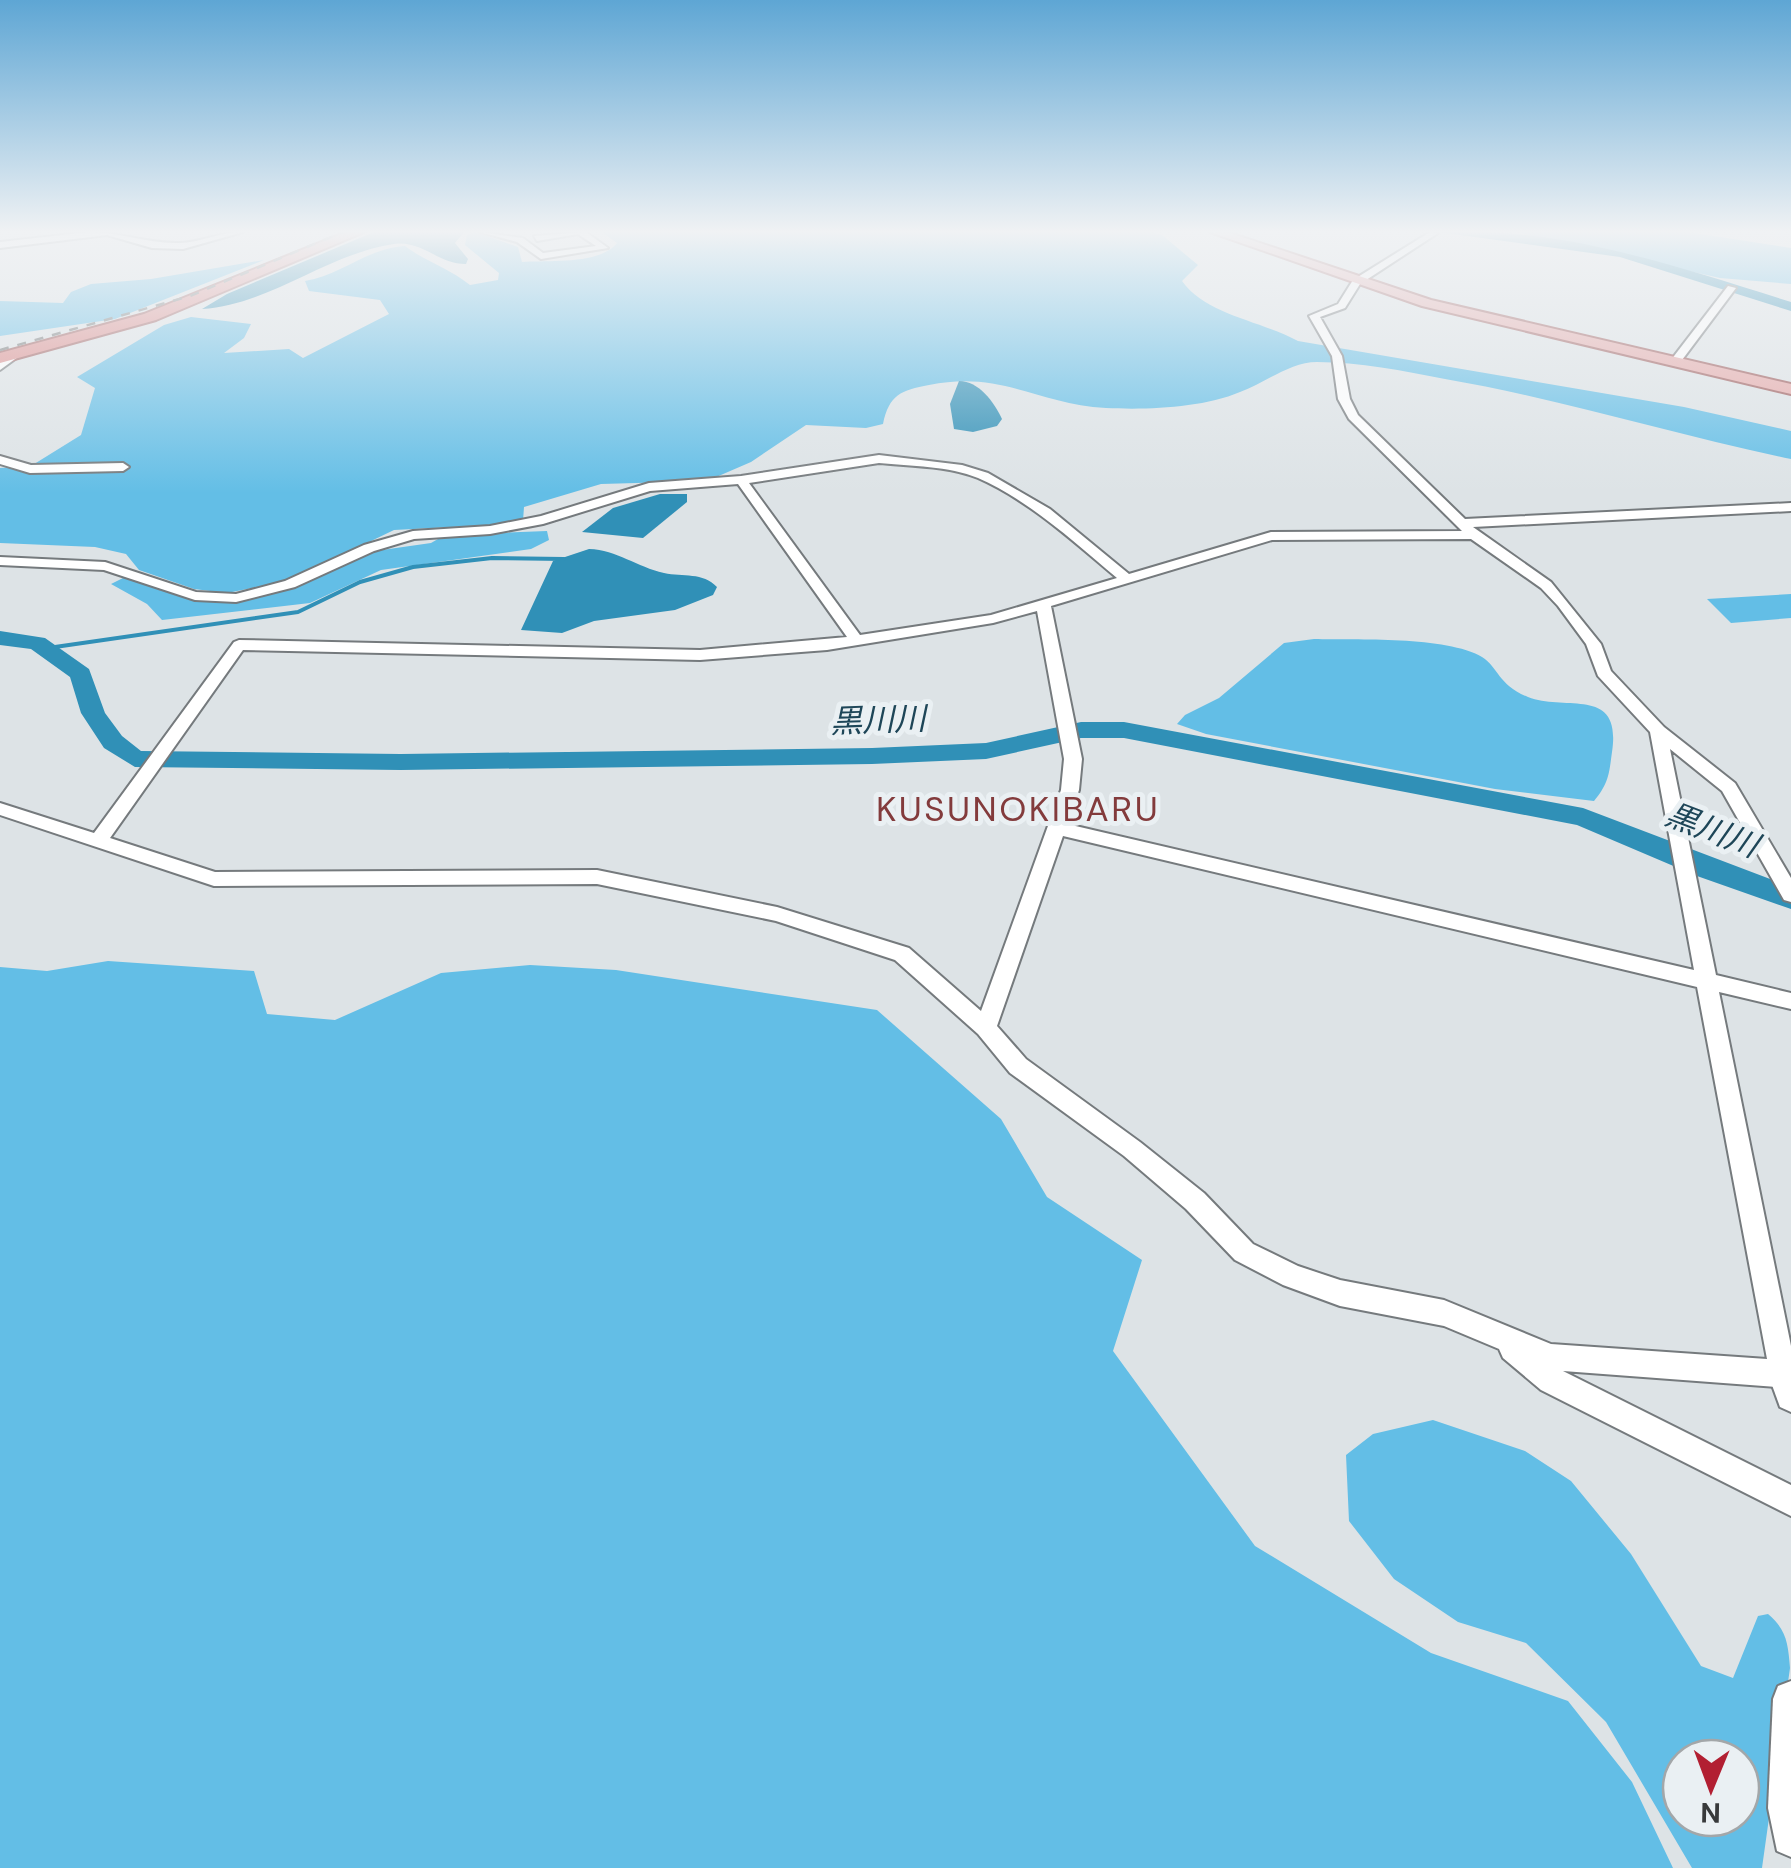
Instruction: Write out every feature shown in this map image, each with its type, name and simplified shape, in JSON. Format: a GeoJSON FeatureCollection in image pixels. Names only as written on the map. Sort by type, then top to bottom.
{"type":"FeatureCollection","features":[{"type":"Feature","properties":{"kind":"highway"},"geometry":{"type":"LineString","coordinates":[[8,356],[146,319]]}},
{"type":"Feature","properties":{"kind":"main road"},"geometry":{"type":"LineString","coordinates":[[1495,319],[1791,389]]}},
{"type":"Feature","properties":{"kind":"street"},"geometry":{"type":"LineString","coordinates":[[1315,319],[1337,356],[1344,399],[1366,433],[1469,529],[1546,585],[1563,603],[1593,644],[1604,673],[1658,731],[1729,786],[1791,895]]}},
{"type":"Feature","properties":{"kind":"street"},"geometry":{"type":"LineString","coordinates":[[1675,362],[1707,319]]}},
{"type":"Feature","properties":{"kind":"street"},"geometry":{"type":"LineString","coordinates":[[0,367],[8,356]]}},
{"type":"Feature","properties":{"kind":"street"},"geometry":{"type":"LineString","coordinates":[[0,562],[106,566],[196,596],[236,598],[290,584],[369,548],[413,535],[490,530],[543,520],[649,487],[741,480],[880,459],[962,469],[984,476],[1045,512],[1126,578]]}},
{"type":"Feature","properties":{"kind":"street"},"geometry":{"type":"LineString","coordinates":[[0,460],[30,469],[123,467]]}},
{"type":"Feature","properties":{"kind":"street"},"geometry":{"type":"LineString","coordinates":[[741,480],[856,640]]}},
{"type":"Feature","properties":{"kind":"street"},"geometry":{"type":"LineString","coordinates":[[96,842],[239,645],[700,655],[856,640],[993,619],[1285,534],[1469,529],[1791,507]]}},
{"type":"Feature","properties":{"kind":"street"},"geometry":{"type":"LineString","coordinates":[[986,1028],[1070,790],[1073,759],[1043,605]]}},
{"type":"Feature","properties":{"kind":"street"},"geometry":{"type":"LineString","coordinates":[[0,809],[214,880],[360,882],[578,876],[742,904],[902,954],[986,1028],[1018,1066],[1144,1159],[1195,1201],[1244,1252],[1340,1292],[1444,1313],[1552,1357],[1788,1381],[1658,731]]}},
{"type":"Feature","properties":{"kind":"street"},"geometry":{"type":"LineString","coordinates":[[1056,828],[1791,1001]]}},
{"type":"Feature","properties":{"kind":"street"},"geometry":{"type":"LineString","coordinates":[[1487,1330],[1551,1380],[1791,1502]]}},
{"type":"Feature","properties":{"kind":"street"},"geometry":{"type":"LineString","coordinates":[[1791,1699],[1787,1808],[1791,1837]]}},
{"type":"Feature","properties":{"kind":"shaded area"},"geometry":{"type":"Polygon","coordinates":[[[0,319],[114,319],[0,336],[0,319]]]}},
{"type":"Feature","properties":{"kind":"shaded area"},"geometry":{"type":"Polygon","coordinates":[[[184,319],[251,324],[244,338],[224,353],[289,349],[303,358],[379,319],[1244,319],[1298,341],[1684,407],[1791,431],[1791,459],[1488,387],[1381,368],[1317,362],[1287,369],[1225,397],[1156,408],[1082,405],[977,382],[919,387],[893,400],[883,424],[866,428],[806,425],[751,462],[707,481],[601,484],[524,507],[523,521],[510,524],[394,530],[288,581],[227,593],[194,589],[139,570],[126,554],[95,547],[0,543],[0,468],[31,466],[81,435],[95,388],[77,377],[164,325],[184,319]]]}},
{"type":"Feature","properties":{"kind":"shaded area"},"geometry":{"type":"Polygon","coordinates":[[[959,381],[973,385],[990,400],[1002,419],[997,426],[973,432],[954,429],[950,404],[959,381]]]}},
{"type":"Feature","properties":{"kind":"shaded area"},"geometry":{"type":"Polygon","coordinates":[[[660,494],[687,494],[687,502],[643,538],[582,532],[613,508],[660,494]]]}},
{"type":"Feature","properties":{"kind":"shaded area"},"geometry":{"type":"Polygon","coordinates":[[[547,531],[549,540],[531,549],[381,570],[310,603],[162,620],[147,604],[111,584],[125,577],[200,601],[238,602],[297,586],[375,551],[431,543],[445,535],[547,531]]]}},
{"type":"Feature","properties":{"kind":"shaded area"},"geometry":{"type":"Polygon","coordinates":[[[589,549],[609,552],[664,573],[699,577],[717,587],[713,595],[675,610],[594,621],[562,633],[521,630],[553,561],[589,549]]]}},
{"type":"Feature","properties":{"kind":"shaded area"},"geometry":{"type":"Polygon","coordinates":[[[1791,594],[1791,618],[1731,623],[1707,599],[1791,594]]]}},
{"type":"Feature","properties":{"kind":"shaded area"},"geometry":{"type":"Polygon","coordinates":[[[1314,639],[1447,645],[1482,657],[1505,682],[1528,697],[1600,709],[1613,731],[1605,783],[1594,801],[1495,789],[1206,734],[1177,724],[1185,715],[1219,698],[1284,643],[1314,639]]]}},
{"type":"Feature","properties":{"kind":"shaded area"},"geometry":{"type":"Polygon","coordinates":[[[108,961],[254,971],[267,1014],[335,1020],[441,973],[530,965],[616,970],[877,1010],[1001,1119],[1047,1197],[1142,1260],[1113,1351],[1255,1546],[1431,1653],[1568,1701],[1632,1782],[1673,1868],[0,1868],[0,967],[47,971],[108,961]]]}},
{"type":"Feature","properties":{"kind":"shaded area"},"geometry":{"type":"Polygon","coordinates":[[[1433,1420],[1525,1451],[1571,1481],[1631,1554],[1701,1666],[1733,1678],[1758,1616],[1768,1614],[1785,1638],[1790,1668],[1762,1868],[1692,1868],[1674,1838],[1761,1838],[1761,1738],[1661,1738],[1661,1815],[1606,1722],[1526,1643],[1458,1622],[1394,1579],[1349,1521],[1346,1455],[1373,1434],[1433,1420]]]}},
{"type":"Feature","properties":{"kind":"waterway"},"geometry":{"type":"LineString","coordinates":[[48,648],[298,612],[360,582],[413,567],[492,558],[564,559]]}},
{"type":"Feature","properties":{"kind":"waterway","name":"黒川川"},"geometry":{"type":"LineString","coordinates":[[0,638],[37,643],[81,674],[93,713],[113,742],[135,759],[401,762],[872,756],[986,751],[1081,730],[1124,730],[1583,817],[1707,869],[1791,898]]}},
{"type":"Feature","properties":{"kind":"railway"},"geometry":{"type":"LineString","coordinates":[[0,350],[108,319]]}},
{"type":"Feature","properties":{"kind":"district","name":"KUSUNOKIBARU"},"geometry":{"type":"Point","coordinates":[1018,809]}}]}
